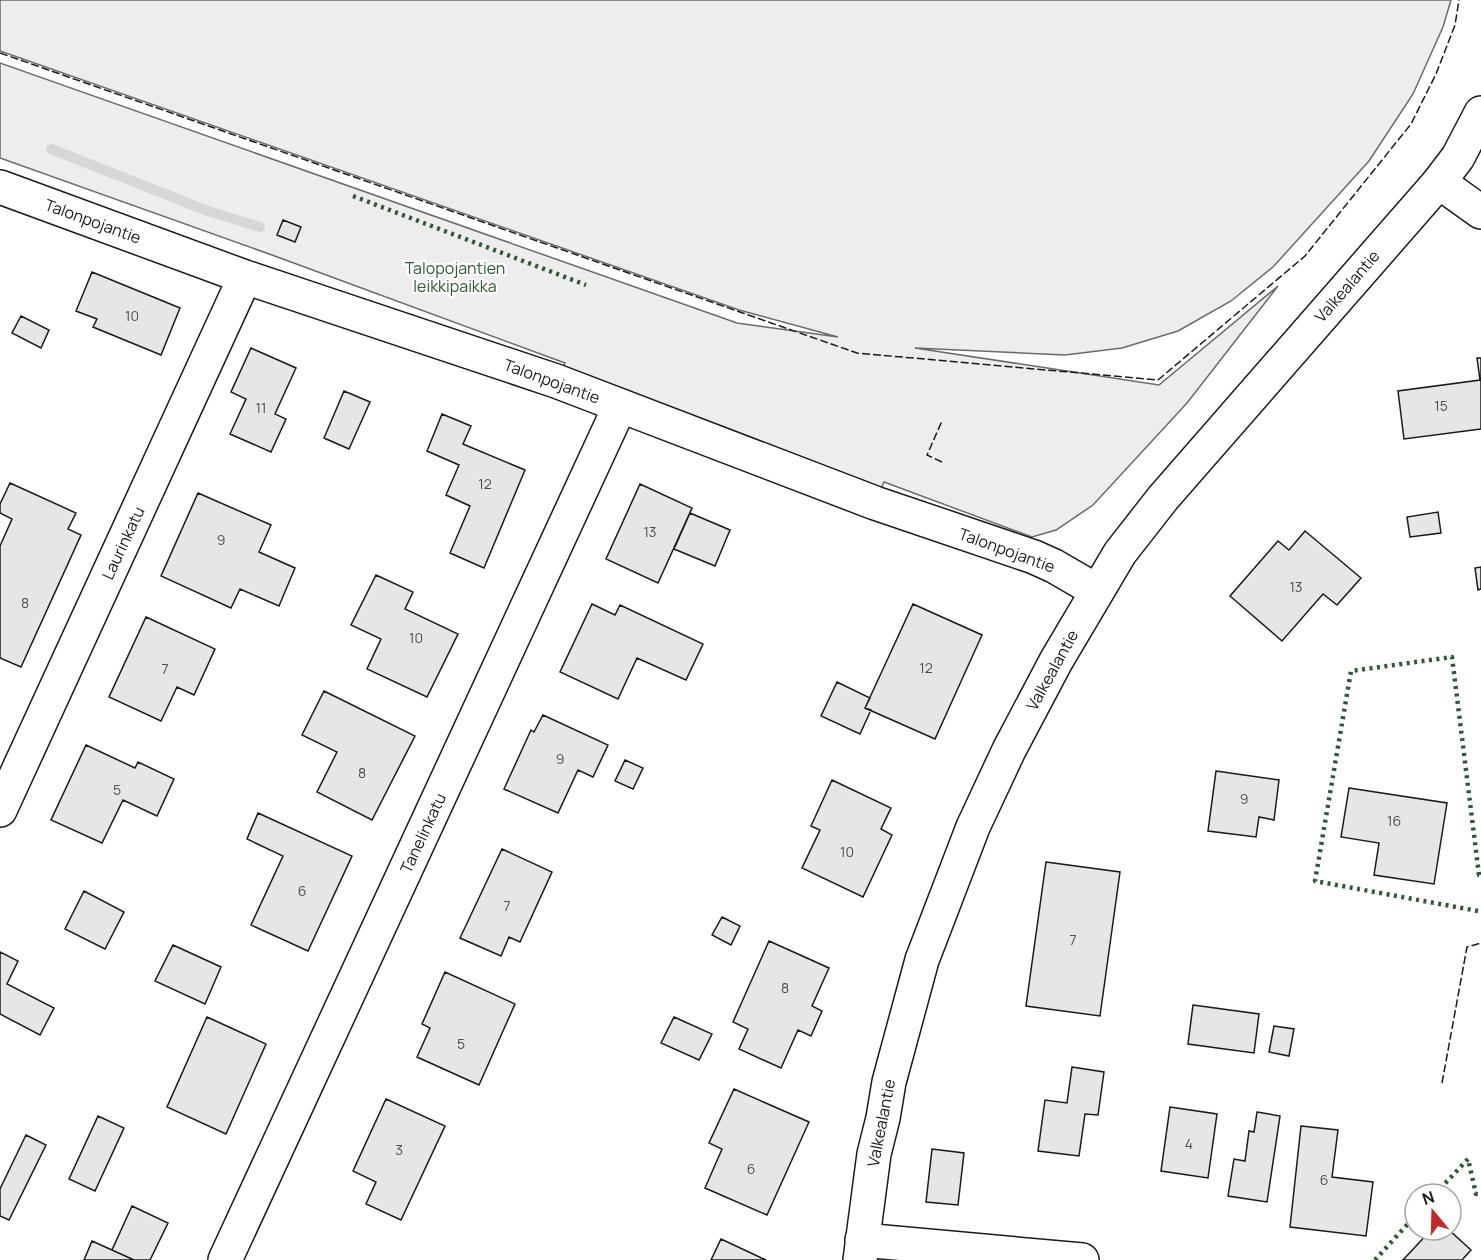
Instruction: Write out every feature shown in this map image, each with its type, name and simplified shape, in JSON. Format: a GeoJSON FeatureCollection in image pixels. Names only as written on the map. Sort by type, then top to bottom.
{"type":"FeatureCollection","features":[{"type":"Feature","properties":{"kind":"street","name":"Valkealantie"},"geometry":{"type":"LineString","coordinates":[[861,1250],[874,1154],[883,1118],[888,1082],[922,960],[973,826],[1009,750],[1056,661],[1120,553],[1163,498],[1439,182],[1458,156],[1481,113]]}},
{"type":"Feature","properties":{"kind":"street"},"geometry":{"type":"LineString","coordinates":[[1439,182],[1481,212]]}},
{"type":"Feature","properties":{"kind":"street","name":"Talonpojantie"},"geometry":{"type":"LineString","coordinates":[[0,187],[245,277],[556,381],[875,503],[1034,557],[1097,591]]}},
{"type":"Feature","properties":{"kind":"street","name":"Laurinkatu"},"geometry":{"type":"LineString","coordinates":[[0,810],[245,277]]}},
{"type":"Feature","properties":{"kind":"street","name":"Tanelinkatu"},"geometry":{"type":"LineString","coordinates":[[225,1260],[620,406]]}},
{"type":"Feature","properties":{"kind":"street"},"geometry":{"type":"LineString","coordinates":[[861,1250],[1082,1260]]}},
{"type":"Feature","properties":{"kind":"shaded area"},"geometry":{"type":"Polygon","coordinates":[[[0,0],[1451,0],[1443,27],[1413,94],[1369,161],[1273,267],[1231,301],[1178,331],[1122,348],[1065,355],[915,348],[1159,385],[1278,286],[1187,403],[1093,505],[1056,530],[1032,537],[884,482],[875,503],[556,381],[565,363],[0,158],[0,63],[737,323],[838,337],[739,310],[0,51],[0,0]]]}},
{"type":"Feature","properties":{"kind":"building"},"geometry":{"type":"Polygon","coordinates":[[[283,220],[301,227],[295,242],[277,235],[283,220]]]}},
{"type":"Feature","properties":{"kind":"building"},"geometry":{"type":"Polygon","coordinates":[[[92,272],[180,308],[161,355],[93,327],[97,319],[76,311],[92,272]]]}},
{"type":"Feature","properties":{"kind":"building"},"geometry":{"type":"Polygon","coordinates":[[[21,316],[49,330],[41,348],[12,333],[21,316]]]}},
{"type":"Feature","properties":{"kind":"building"},"geometry":{"type":"Polygon","coordinates":[[[251,348],[296,368],[275,414],[286,419],[271,452],[230,434],[246,399],[231,392],[251,348]]]}},
{"type":"Feature","properties":{"kind":"building"},"geometry":{"type":"Polygon","coordinates":[[[1477,358],[1481,358],[1481,429],[1404,439],[1398,391],[1480,380],[1477,358]]]}},
{"type":"Feature","properties":{"kind":"building"},"geometry":{"type":"Polygon","coordinates":[[[344,391],[370,402],[349,449],[324,438],[344,391]]]}},
{"type":"Feature","properties":{"kind":"building"},"geometry":{"type":"Polygon","coordinates":[[[442,414],[471,426],[463,444],[525,470],[484,568],[450,553],[470,506],[446,495],[459,465],[427,451],[442,414]]]}},
{"type":"Feature","properties":{"kind":"building"},"geometry":{"type":"Polygon","coordinates":[[[10,483],[76,513],[68,529],[81,535],[21,667],[0,658],[0,546],[12,519],[0,513],[0,504],[10,483]]]}},
{"type":"Feature","properties":{"kind":"building"},"geometry":{"type":"Polygon","coordinates":[[[640,484],[692,508],[658,583],[606,559],[640,484]]]}},
{"type":"Feature","properties":{"kind":"building"},"geometry":{"type":"Polygon","coordinates":[[[198,493],[271,525],[259,552],[295,568],[279,606],[240,589],[231,608],[161,576],[198,493]]]}},
{"type":"Feature","properties":{"kind":"building"},"geometry":{"type":"Polygon","coordinates":[[[1438,512],[1441,533],[1410,537],[1407,517],[1438,512]]]}},
{"type":"Feature","properties":{"kind":"building"},"geometry":{"type":"Polygon","coordinates":[[[690,513],[730,530],[715,566],[674,549],[690,513]]]}},
{"type":"Feature","properties":{"kind":"building"},"geometry":{"type":"Polygon","coordinates":[[[1305,531],[1361,578],[1337,605],[1323,594],[1282,641],[1230,596],[1278,541],[1289,550],[1305,531]]]}},
{"type":"Feature","properties":{"kind":"building"},"geometry":{"type":"Polygon","coordinates":[[[1481,567],[1481,589],[1478,590],[1475,568],[1481,567]]]}},
{"type":"Feature","properties":{"kind":"building"},"geometry":{"type":"Polygon","coordinates":[[[376,575],[413,592],[405,609],[458,634],[427,697],[367,669],[381,639],[351,625],[376,575]]]}},
{"type":"Feature","properties":{"kind":"building"},"geometry":{"type":"Polygon","coordinates":[[[592,604],[615,615],[620,605],[703,644],[686,680],[637,658],[618,699],[560,672],[592,604]]]}},
{"type":"Feature","properties":{"kind":"building"},"geometry":{"type":"Polygon","coordinates":[[[913,604],[982,635],[935,739],[865,708],[913,604]]]}},
{"type":"Feature","properties":{"kind":"building"},"geometry":{"type":"Polygon","coordinates":[[[146,617],[215,649],[194,695],[177,687],[161,721],[109,697],[146,617]]]}},
{"type":"Feature","properties":{"kind":"building"},"geometry":{"type":"Polygon","coordinates":[[[837,682],[870,698],[865,708],[871,710],[860,734],[821,716],[837,682]]]}},
{"type":"Feature","properties":{"kind":"building"},"geometry":{"type":"Polygon","coordinates":[[[324,691],[415,736],[372,820],[317,792],[337,752],[302,735],[324,691]]]}},
{"type":"Feature","properties":{"kind":"building"},"geometry":{"type":"Polygon","coordinates":[[[543,715],[608,745],[593,777],[578,770],[558,813],[504,789],[531,730],[534,732],[543,715]]]}},
{"type":"Feature","properties":{"kind":"building"},"geometry":{"type":"Polygon","coordinates":[[[86,745],[135,768],[138,762],[174,779],[157,816],[123,800],[102,843],[51,820],[86,745]]]}},
{"type":"Feature","properties":{"kind":"building"},"geometry":{"type":"Polygon","coordinates":[[[625,760],[643,768],[633,789],[615,781],[625,760]]]}},
{"type":"Feature","properties":{"kind":"building"},"geometry":{"type":"Polygon","coordinates":[[[1216,771],[1279,780],[1274,820],[1259,817],[1256,837],[1208,831],[1216,771]]]}},
{"type":"Feature","properties":{"kind":"building"},"geometry":{"type":"Polygon","coordinates":[[[832,780],[891,808],[881,829],[892,835],[863,897],[802,868],[820,830],[811,826],[832,780]]]}},
{"type":"Feature","properties":{"kind":"building"},"geometry":{"type":"Polygon","coordinates":[[[1349,788],[1447,803],[1434,884],[1374,875],[1379,843],[1341,837],[1349,788]]]}},
{"type":"Feature","properties":{"kind":"building"},"geometry":{"type":"Polygon","coordinates":[[[258,813],[352,856],[308,951],[251,925],[283,856],[247,839],[258,813]]]}},
{"type":"Feature","properties":{"kind":"building"},"geometry":{"type":"Polygon","coordinates":[[[502,849],[552,872],[520,942],[509,937],[501,956],[460,938],[502,849]]]}},
{"type":"Feature","properties":{"kind":"building"},"geometry":{"type":"Polygon","coordinates":[[[1046,862],[1120,872],[1100,1016],[1026,1006],[1046,862]]]}},
{"type":"Feature","properties":{"kind":"building"},"geometry":{"type":"Polygon","coordinates":[[[84,891],[124,912],[105,949],[65,929],[84,891]]]}},
{"type":"Feature","properties":{"kind":"building"},"geometry":{"type":"Polygon","coordinates":[[[722,917],[740,926],[731,945],[712,935],[722,917]]]}},
{"type":"Feature","properties":{"kind":"building"},"geometry":{"type":"Polygon","coordinates":[[[769,941],[829,968],[812,1006],[822,1011],[811,1036],[798,1030],[781,1068],[739,1049],[748,1029],[733,1022],[769,941]]]}},
{"type":"Feature","properties":{"kind":"building"},"geometry":{"type":"Polygon","coordinates":[[[173,945],[221,967],[205,1004],[155,981],[173,945]]]}},
{"type":"Feature","properties":{"kind":"building"},"geometry":{"type":"Polygon","coordinates":[[[0,952],[18,961],[7,984],[54,1008],[40,1035],[0,1014],[0,952]]]}},
{"type":"Feature","properties":{"kind":"building"},"geometry":{"type":"Polygon","coordinates":[[[445,972],[515,1004],[479,1085],[417,1057],[430,1028],[422,1024],[445,972]]]}},
{"type":"Feature","properties":{"kind":"building"},"geometry":{"type":"Polygon","coordinates":[[[1193,1005],[1259,1014],[1254,1053],[1188,1044],[1193,1005]]]}},
{"type":"Feature","properties":{"kind":"building"},"geometry":{"type":"Polygon","coordinates":[[[207,1017],[266,1044],[226,1134],[167,1107],[207,1017]]]}},
{"type":"Feature","properties":{"kind":"building"},"geometry":{"type":"Polygon","coordinates":[[[674,1017],[712,1034],[699,1060],[661,1043],[674,1017]]]}},
{"type":"Feature","properties":{"kind":"building"},"geometry":{"type":"Polygon","coordinates":[[[1274,1026],[1294,1029],[1289,1056],[1269,1052],[1274,1026]]]}},
{"type":"Feature","properties":{"kind":"building"},"geometry":{"type":"Polygon","coordinates":[[[1072,1067],[1104,1072],[1098,1115],[1085,1114],[1079,1156],[1038,1151],[1045,1100],[1067,1103],[1072,1067]]]}},
{"type":"Feature","properties":{"kind":"building"},"geometry":{"type":"Polygon","coordinates":[[[734,1089],[809,1122],[767,1215],[705,1188],[722,1149],[709,1143],[734,1089]]]}},
{"type":"Feature","properties":{"kind":"building"},"geometry":{"type":"Polygon","coordinates":[[[386,1099],[445,1126],[401,1220],[366,1204],[376,1182],[353,1171],[386,1099]]]}},
{"type":"Feature","properties":{"kind":"building"},"geometry":{"type":"Polygon","coordinates":[[[1170,1107],[1217,1114],[1208,1178],[1161,1171],[1170,1107]]]}},
{"type":"Feature","properties":{"kind":"building"},"geometry":{"type":"Polygon","coordinates":[[[1257,1112],[1280,1116],[1267,1202],[1228,1196],[1234,1159],[1245,1161],[1249,1131],[1254,1132],[1257,1112]]]}},
{"type":"Feature","properties":{"kind":"building"},"geometry":{"type":"Polygon","coordinates":[[[98,1116],[124,1128],[95,1191],[69,1179],[98,1116]]]}},
{"type":"Feature","properties":{"kind":"building"},"geometry":{"type":"Polygon","coordinates":[[[1301,1126],[1338,1130],[1332,1177],[1373,1182],[1366,1236],[1290,1227],[1301,1126]]]}},
{"type":"Feature","properties":{"kind":"building"},"geometry":{"type":"Polygon","coordinates":[[[26,1135],[46,1145],[9,1220],[0,1216],[0,1189],[26,1135]]]}},
{"type":"Feature","properties":{"kind":"building"},"geometry":{"type":"Polygon","coordinates":[[[932,1149],[964,1153],[958,1205],[926,1202],[932,1149]]]}},
{"type":"Feature","properties":{"kind":"building"},"geometry":{"type":"Polygon","coordinates":[[[132,1206],[168,1223],[150,1260],[134,1260],[112,1250],[132,1206]]]}},
{"type":"Feature","properties":{"kind":"building"},"geometry":{"type":"Polygon","coordinates":[[[721,1239],[766,1260],[711,1260],[721,1239]]]}},
{"type":"Feature","properties":{"kind":"building"},"geometry":{"type":"Polygon","coordinates":[[[92,1241],[112,1250],[134,1260],[84,1260],[92,1241]]]}},
{"type":"Feature","properties":{"kind":"building"},"geometry":{"type":"Polygon","coordinates":[[[1420,1242],[1462,1242],[1471,1250],[1462,1260],[1403,1260],[1420,1242]]]}},
{"type":"Feature","properties":{"kind":"waterway"},"geometry":{"type":"LineString","coordinates":[[51,149],[208,211],[260,227]]}},
{"type":"Feature","properties":{"kind":"hedge"},"geometry":{"type":"LineString","coordinates":[[353,196],[586,285]]}},
{"type":"Feature","properties":{"kind":"hedge"},"geometry":{"type":"LineString","coordinates":[[1478,911],[1315,881],[1351,671],[1452,657],[1479,875],[1481,875]]}},
{"type":"Feature","properties":{"kind":"hedge"},"geometry":{"type":"LineString","coordinates":[[1446,1182],[1468,1159],[1476,1194],[1481,1193]]}},
{"type":"Feature","properties":{"kind":"hedge"},"geometry":{"type":"LineString","coordinates":[[1375,1260],[1403,1229]]}},
{"type":"Feature","properties":{"kind":"fence"},"geometry":{"type":"LineString","coordinates":[[0,53],[857,353],[1158,380],[1305,256],[1411,124],[1436,74],[1455,25],[1459,0]]}},
{"type":"Feature","properties":{"kind":"fence"},"geometry":{"type":"LineString","coordinates":[[942,421],[927,455],[942,462]]}},
{"type":"Feature","properties":{"kind":"fence"},"geometry":{"type":"LineString","coordinates":[[1442,1083],[1467,947],[1481,943]]}},
{"type":"Feature","properties":{"kind":"park label","name":"Talopojantien leikkipaikka"},"geometry":{"type":"Point","coordinates":[455,277]}}]}
